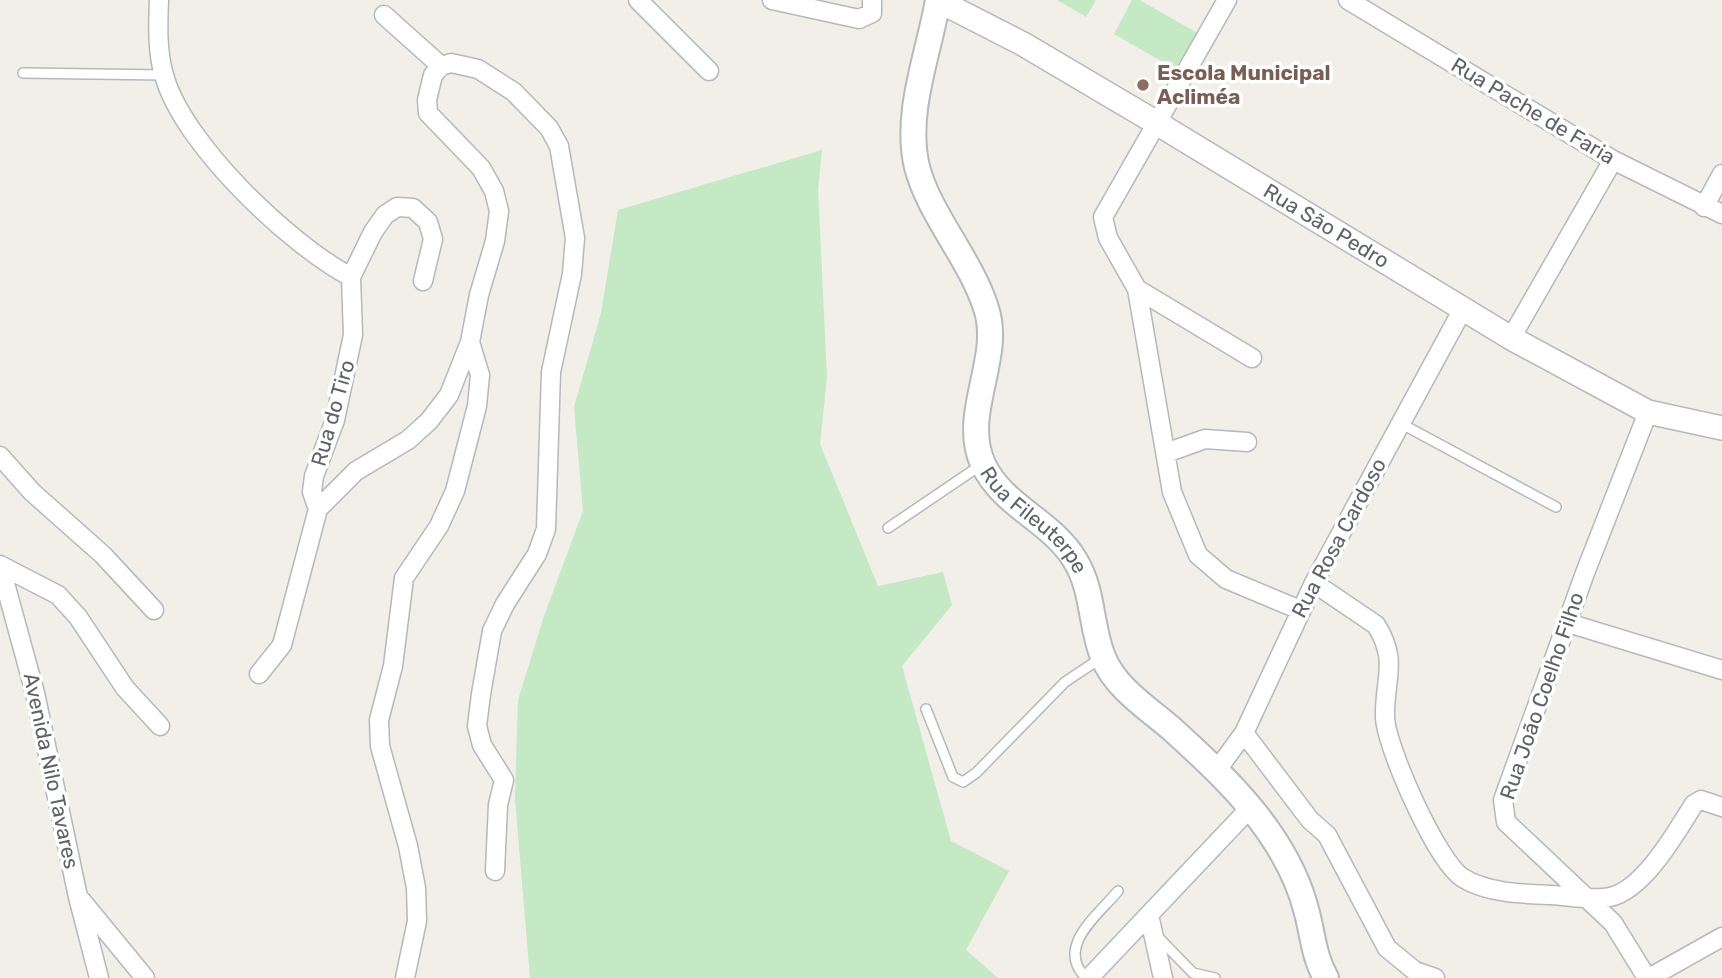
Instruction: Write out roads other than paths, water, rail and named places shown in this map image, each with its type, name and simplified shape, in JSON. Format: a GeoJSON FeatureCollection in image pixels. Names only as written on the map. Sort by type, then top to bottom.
{"type":"FeatureCollection","features":[{"type":"Feature","properties":{"kind":"main road","name":"Rua Fileuterpe"},"geometry":{"type":"LineString","coordinates":[[938,0],[919,86],[914,149],[925,188],[977,283],[988,312],[989,334],[976,439],[983,464],[999,490],[1054,533],[1075,559],[1089,587],[1103,657],[1117,679],[1217,770],[1268,830],[1296,877],[1318,963],[1326,978]]}},
{"type":"Feature","properties":{"kind":"street"},"geometry":{"type":"LineString","coordinates":[[159,0],[164,75],[187,122],[223,168],[297,243],[324,263],[351,277]]}},
{"type":"Feature","properties":{"kind":"street"},"geometry":{"type":"LineString","coordinates":[[638,0],[709,71]]}},
{"type":"Feature","properties":{"kind":"street"},"geometry":{"type":"LineString","coordinates":[[772,0],[859,19],[872,13],[872,0]]}},
{"type":"Feature","properties":{"kind":"street","name":"Rua São Pedro"},"geometry":{"type":"LineString","coordinates":[[938,0],[1023,44],[1464,307],[1511,338],[1648,412],[1722,428]]}},
{"type":"Feature","properties":{"kind":"street"},"geometry":{"type":"LineString","coordinates":[[1227,0],[1103,217],[1108,238],[1138,289],[1172,492],[1198,555],[1205,564],[1226,579],[1300,610]]}},
{"type":"Feature","properties":{"kind":"street","name":"Rua Pache de Faria"},"geometry":{"type":"LineString","coordinates":[[1348,0],[1614,160],[1722,214]]}},
{"type":"Feature","properties":{"kind":"street"},"geometry":{"type":"LineString","coordinates":[[384,15],[441,66]]}},
{"type":"Feature","properties":{"kind":"street"},"geometry":{"type":"LineString","coordinates":[[318,509],[356,471],[408,439],[429,421],[449,395],[470,342],[479,295],[495,241],[499,211],[494,191],[481,167],[428,113],[428,88],[433,75],[441,66],[451,63],[478,69],[497,79],[549,128],[559,146],[575,239],[572,274],[551,372],[546,529],[537,554],[505,604],[492,631],[477,726],[488,758],[504,780],[498,805],[495,872]]}},
{"type":"Feature","properties":{"kind":"street"},"geometry":{"type":"LineString","coordinates":[[1511,338],[1614,160]]}},
{"type":"Feature","properties":{"kind":"street"},"geometry":{"type":"LineString","coordinates":[[1704,207],[1722,174]]}},
{"type":"Feature","properties":{"kind":"street","name":"Rua do Tiro"},"geometry":{"type":"LineString","coordinates":[[258,674],[282,645],[318,509],[312,492],[314,476],[335,420],[353,335],[351,277],[373,232],[385,215],[397,207],[413,208],[428,222],[433,239],[423,281]]}},
{"type":"Feature","properties":{"kind":"street"},"geometry":{"type":"LineString","coordinates":[[1138,289],[1252,358]]}},
{"type":"Feature","properties":{"kind":"street","name":"Rua Rosa Cardoso"},"geometry":{"type":"LineString","coordinates":[[1217,770],[1244,733],[1300,610],[1464,307]]}},
{"type":"Feature","properties":{"kind":"street"},"geometry":{"type":"LineString","coordinates":[[405,978],[417,921],[416,888],[408,846],[380,746],[379,720],[393,666],[404,578],[439,526],[455,491],[477,406],[480,374],[470,342]]}},
{"type":"Feature","properties":{"kind":"street","name":"Rua João Coelho Filho"},"geometry":{"type":"LineString","coordinates":[[1648,412],[1503,800],[1502,813],[1506,822],[1520,836],[1613,923],[1648,978]]}},
{"type":"Feature","properties":{"kind":"street"},"geometry":{"type":"LineString","coordinates":[[1166,453],[1205,439],[1247,442]]}},
{"type":"Feature","properties":{"kind":"street"},"geometry":{"type":"LineString","coordinates":[[0,456],[32,492],[103,555],[154,610]]}},
{"type":"Feature","properties":{"kind":"street"},"geometry":{"type":"LineString","coordinates":[[0,565],[58,595],[78,617],[125,688],[160,726]]}},
{"type":"Feature","properties":{"kind":"street","name":"Avenida Nilo Tavares"},"geometry":{"type":"LineString","coordinates":[[0,565],[35,692],[78,897],[99,978]]}},
{"type":"Feature","properties":{"kind":"street"},"geometry":{"type":"LineString","coordinates":[[1314,583],[1376,625],[1390,649],[1390,682],[1385,714],[1387,739],[1411,793],[1451,868],[1462,877],[1481,886],[1526,894],[1610,897],[1637,881],[1661,853],[1694,804],[1701,800],[1722,807]]}},
{"type":"Feature","properties":{"kind":"street"},"geometry":{"type":"LineString","coordinates":[[1568,623],[1722,670]]}},
{"type":"Feature","properties":{"kind":"street"},"geometry":{"type":"LineString","coordinates":[[1244,733],[1310,820],[1327,835],[1387,948],[1415,971],[1435,978]]}},
{"type":"Feature","properties":{"kind":"street"},"geometry":{"type":"LineString","coordinates":[[1088,978],[1151,924],[1250,808]]}},
{"type":"Feature","properties":{"kind":"street"},"geometry":{"type":"LineString","coordinates":[[78,897],[145,978]]}},
{"type":"Feature","properties":{"kind":"street"},"geometry":{"type":"LineString","coordinates":[[1151,924],[1163,978]]}},
{"type":"Feature","properties":{"kind":"street"},"geometry":{"type":"LineString","coordinates":[[1648,978],[1722,937]]}},
{"type":"Feature","properties":{"kind":"lane"},"geometry":{"type":"LineString","coordinates":[[23,73],[164,75]]}},
{"type":"Feature","properties":{"kind":"lane"},"geometry":{"type":"LineString","coordinates":[[1400,422],[1556,507]]}},
{"type":"Feature","properties":{"kind":"lane"},"geometry":{"type":"LineString","coordinates":[[888,528],[983,464]]}},
{"type":"Feature","properties":{"kind":"lane"},"geometry":{"type":"LineString","coordinates":[[926,709],[953,777],[962,782],[976,773],[1065,682],[1103,657]]}},
{"type":"Feature","properties":{"kind":"lane"},"geometry":{"type":"LineString","coordinates":[[1088,978],[1074,958],[1075,943],[1118,891]]}},
{"type":"Feature","properties":{"kind":"lane"},"geometry":{"type":"LineString","coordinates":[[1151,924],[1193,973],[1216,978]]}},
{"type":"Feature","properties":{"kind":"place","name":"Escola Municipal Acliméa"},"geometry":{"type":"Point","coordinates":[1143,85]}}]}
